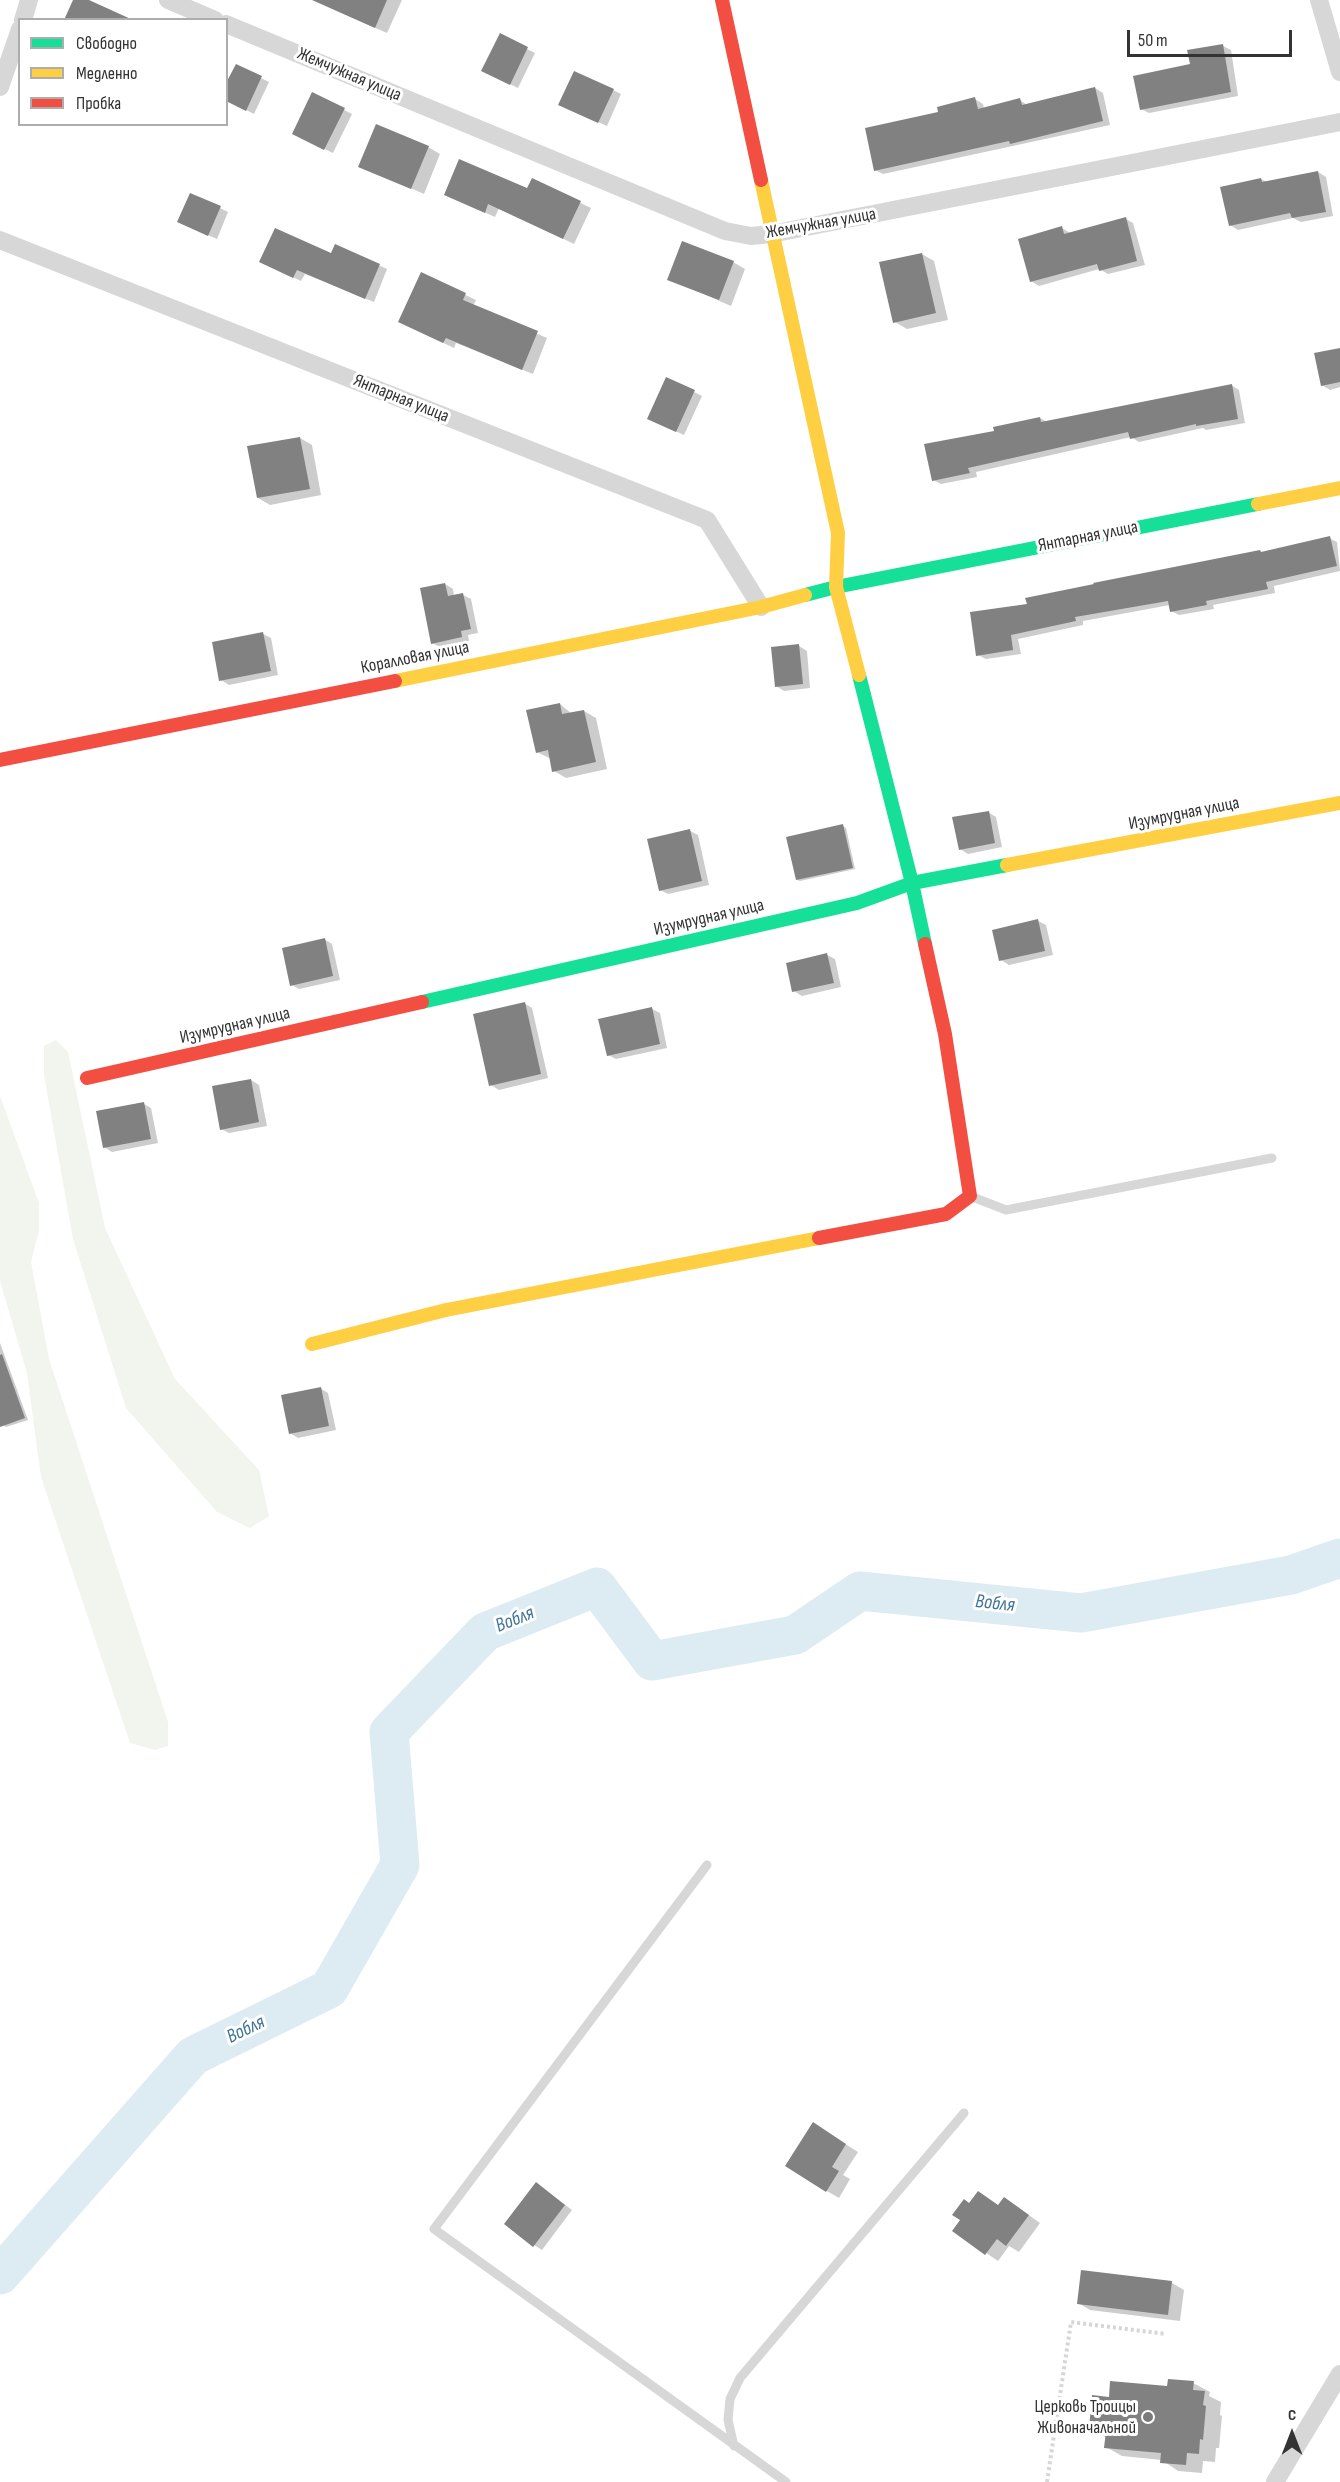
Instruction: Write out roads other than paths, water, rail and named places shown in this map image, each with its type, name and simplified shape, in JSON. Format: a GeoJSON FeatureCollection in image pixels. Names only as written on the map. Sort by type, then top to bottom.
{"type":"FeatureCollection","features":[{"type":"Feature","properties":{"kind":"street"},"geometry":{"type":"LineString","coordinates":[[23,18],[29,0]]}},
{"type":"Feature","properties":{"kind":"street"},"geometry":{"type":"LineString","coordinates":[[168,0],[210,18]]}},
{"type":"Feature","properties":{"kind":"street"},"geometry":{"type":"LineString","coordinates":[[312,1344],[446,1310],[946,1214],[970,1196],[945,1034],[912,883],[836,587],[838,533],[771,234],[722,0]]}},
{"type":"Feature","properties":{"kind":"street"},"geometry":{"type":"LineString","coordinates":[[1319,0],[1340,72]]}},
{"type":"Feature","properties":{"kind":"street","name":"Жемчужная улица"},"geometry":{"type":"LineString","coordinates":[[228,25],[725,231],[751,236],[771,234],[1340,122]]}},
{"type":"Feature","properties":{"kind":"street"},"geometry":{"type":"LineString","coordinates":[[0,87],[18,34]]}},
{"type":"Feature","properties":{"kind":"street","name":"Янтарная улица"},"geometry":{"type":"LineString","coordinates":[[0,240],[707,520],[761,607]]}},
{"type":"Feature","properties":{"kind":"street","name":"Янтарная улица"},"geometry":{"type":"LineString","coordinates":[[836,587],[1340,488]]}},
{"type":"Feature","properties":{"kind":"street","name":"Коралловая улица"},"geometry":{"type":"LineString","coordinates":[[0,760],[761,607],[836,587]]}},
{"type":"Feature","properties":{"kind":"street","name":"Изумрудная улица"},"geometry":{"type":"LineString","coordinates":[[87,1078],[857,903],[912,883],[1340,803]]}},
{"type":"Feature","properties":{"kind":"street"},"geometry":{"type":"LineString","coordinates":[[1275,2482],[1340,2374]]}},
{"type":"Feature","properties":{"kind":"lane"},"geometry":{"type":"LineString","coordinates":[[970,1196],[1006,1210],[1272,1158]]}},
{"type":"Feature","properties":{"kind":"lane"},"geometry":{"type":"LineString","coordinates":[[707,1865],[434,2229],[786,2482]]}},
{"type":"Feature","properties":{"kind":"lane"},"geometry":{"type":"LineString","coordinates":[[735,2446],[728,2420],[730,2399],[740,2378],[964,2112]]}},
{"type":"Feature","properties":{"kind":"waterway","name":"Вобля"},"geometry":{"type":"LineString","coordinates":[[0,2275],[193,2056],[329,1989],[400,1865],[389,1732],[485,1632],[597,1587],[652,1661],[795,1635],[860,1591],[1081,1613],[1291,1575],[1340,1558]]}},
{"type":"Feature","properties":{"kind":"place","name":"Церковь Троицы Живоначальной"},"geometry":{"type":"Point","coordinates":[1148,2417]}}]}
